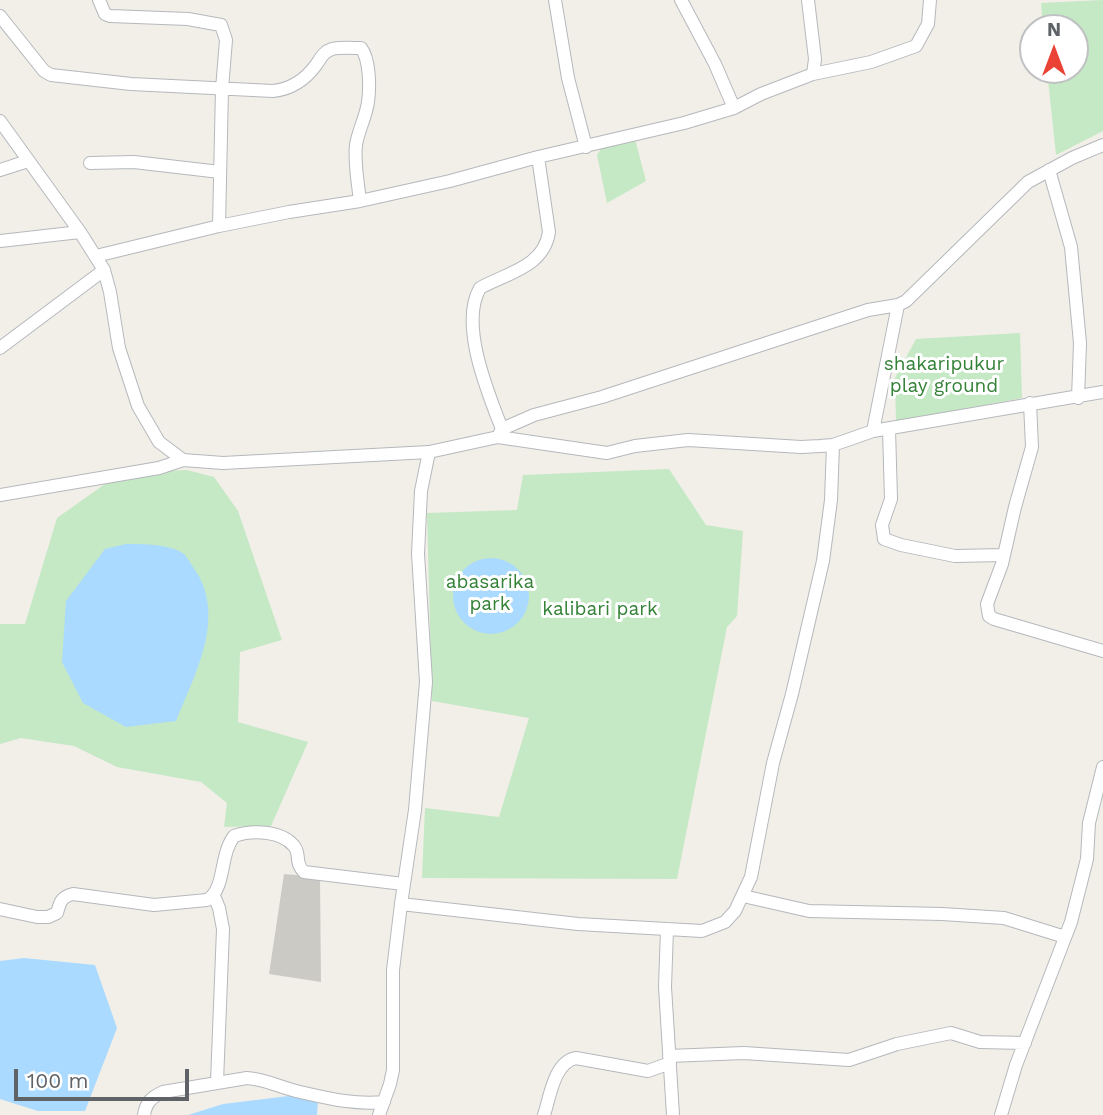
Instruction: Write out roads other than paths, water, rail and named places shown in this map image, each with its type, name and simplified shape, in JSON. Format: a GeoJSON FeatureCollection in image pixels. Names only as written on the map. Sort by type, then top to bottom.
{"type":"FeatureCollection","features":[{"type":"Feature","properties":{"kind":"street"},"geometry":{"type":"LineString","coordinates":[[99,0],[105,14],[110,16],[188,19],[221,25],[226,40],[222,89],[219,226]]}},
{"type":"Feature","properties":{"kind":"street"},"geometry":{"type":"LineString","coordinates":[[555,0],[568,78],[586,147]]}},
{"type":"Feature","properties":{"kind":"street"},"geometry":{"type":"LineString","coordinates":[[681,0],[715,64],[734,108]]}},
{"type":"Feature","properties":{"kind":"street"},"geometry":{"type":"LineString","coordinates":[[808,0],[815,59],[813,74]]}},
{"type":"Feature","properties":{"kind":"street"},"geometry":{"type":"LineString","coordinates":[[96,256],[219,226],[359,201],[450,181],[538,156],[684,123],[734,108],[761,94],[813,74],[871,62],[916,46],[928,24],[930,0]]}},
{"type":"Feature","properties":{"kind":"street"},"geometry":{"type":"LineString","coordinates":[[0,16],[44,71],[51,75],[131,84],[287,90],[298,84],[316,65],[320,56],[330,50],[361,48],[366,54],[369,88],[368,103],[356,142],[359,201]]}},
{"type":"Feature","properties":{"kind":"street"},"geometry":{"type":"LineString","coordinates":[[0,121],[104,270],[119,348],[138,406],[159,442],[183,460]]}},
{"type":"Feature","properties":{"kind":"street"},"geometry":{"type":"LineString","coordinates":[[0,495],[159,468],[183,460],[223,463],[429,452],[500,433],[534,415],[601,397],[867,310],[898,306],[1028,182],[1103,145]]}},
{"type":"Feature","properties":{"kind":"street"},"geometry":{"type":"LineString","coordinates":[[500,433],[484,383],[474,330],[473,306],[480,288],[535,260],[548,239],[538,156]]}},
{"type":"Feature","properties":{"kind":"street"},"geometry":{"type":"LineString","coordinates":[[0,170],[28,161]]}},
{"type":"Feature","properties":{"kind":"street"},"geometry":{"type":"LineString","coordinates":[[90,163],[134,162],[220,172]]}},
{"type":"Feature","properties":{"kind":"street"},"geometry":{"type":"LineString","coordinates":[[1049,170],[1071,247],[1080,344],[1078,398]]}},
{"type":"Feature","properties":{"kind":"street"},"geometry":{"type":"LineString","coordinates":[[0,241],[80,232]]}},
{"type":"Feature","properties":{"kind":"street"},"geometry":{"type":"LineString","coordinates":[[0,348],[104,270]]}},
{"type":"Feature","properties":{"kind":"street"},"geometry":{"type":"LineString","coordinates":[[873,431],[898,306]]}},
{"type":"Feature","properties":{"kind":"street"},"geometry":{"type":"LineString","coordinates":[[500,433],[607,453],[635,446],[688,440],[801,447],[833,445],[873,431],[1103,392]]}},
{"type":"Feature","properties":{"kind":"street"},"geometry":{"type":"LineString","coordinates":[[1030,404],[1032,447],[1004,555],[987,604],[989,616],[1103,651]]}},
{"type":"Feature","properties":{"kind":"street"},"geometry":{"type":"LineString","coordinates":[[889,429],[891,499],[882,526],[884,539],[955,556],[1004,555]]}},
{"type":"Feature","properties":{"kind":"street"},"geometry":{"type":"LineString","coordinates":[[401,904],[578,924],[702,931],[725,922],[735,911],[751,877],[772,763],[792,694],[823,561],[831,500],[833,445]]}},
{"type":"Feature","properties":{"kind":"street"},"geometry":{"type":"LineString","coordinates":[[379,1115],[393,1070],[393,970],[415,810],[426,682],[418,554],[421,491],[429,452]]}},
{"type":"Feature","properties":{"kind":"street"},"geometry":{"type":"LineString","coordinates":[[1001,1115],[1079,896],[1087,859],[1089,823],[1103,767]]}},
{"type":"Feature","properties":{"kind":"street"},"geometry":{"type":"LineString","coordinates":[[0,909],[48,917],[57,913],[65,896],[73,894],[154,905],[207,900],[214,896],[218,888],[226,847],[234,836],[267,831],[293,844],[298,863],[304,872],[403,884]]}},
{"type":"Feature","properties":{"kind":"street"},"geometry":{"type":"LineString","coordinates":[[743,895],[809,911],[1004,918],[1065,937]]}},
{"type":"Feature","properties":{"kind":"street"},"geometry":{"type":"LineString","coordinates":[[214,896],[223,929],[217,1082]]}},
{"type":"Feature","properties":{"kind":"street"},"geometry":{"type":"LineString","coordinates":[[667,929],[665,987],[673,1115]]}},
{"type":"Feature","properties":{"kind":"street"},"geometry":{"type":"LineString","coordinates":[[544,1115],[563,1063],[576,1058],[648,1071],[669,1060],[744,1053],[849,1060],[897,1044],[951,1033],[980,1042],[1025,1043]]}},
{"type":"Feature","properties":{"kind":"street"},"geometry":{"type":"LineString","coordinates":[[144,1115],[148,1102],[153,1096],[163,1092],[217,1082],[260,1079],[351,1104],[384,1102]]}},
{"type":"Feature","properties":{"kind":"water"},"geometry":{"type":"Polygon","coordinates":[[[126,544],[156,545],[184,554],[203,585],[208,605],[205,644],[176,721],[126,727],[83,703],[62,662],[66,601],[105,549],[126,544]]]}},
{"type":"Feature","properties":{"kind":"water"},"geometry":{"type":"Polygon","coordinates":[[[484,558],[498,558],[512,564],[523,575],[529,596],[526,611],[518,623],[498,634],[484,634],[470,628],[459,617],[453,603],[453,589],[459,575],[470,564],[484,558]]]}},
{"type":"Feature","properties":{"kind":"water"},"geometry":{"type":"Polygon","coordinates":[[[24,958],[95,965],[117,1028],[85,1111],[38,1111],[0,1099],[0,961],[24,958]]]}},
{"type":"Feature","properties":{"kind":"water"},"geometry":{"type":"Polygon","coordinates":[[[297,1095],[318,1100],[317,1115],[188,1115],[223,1104],[297,1095]]]}},
{"type":"Feature","properties":{"kind":"park label","name":"shakaripukur play ground"},"geometry":{"type":"Point","coordinates":[944,375]}},
{"type":"Feature","properties":{"kind":"park label","name":"abasarika park"},"geometry":{"type":"Point","coordinates":[490,593]}},
{"type":"Feature","properties":{"kind":"park label","name":"kalibari park"},"geometry":{"type":"Point","coordinates":[600,609]}}]}
